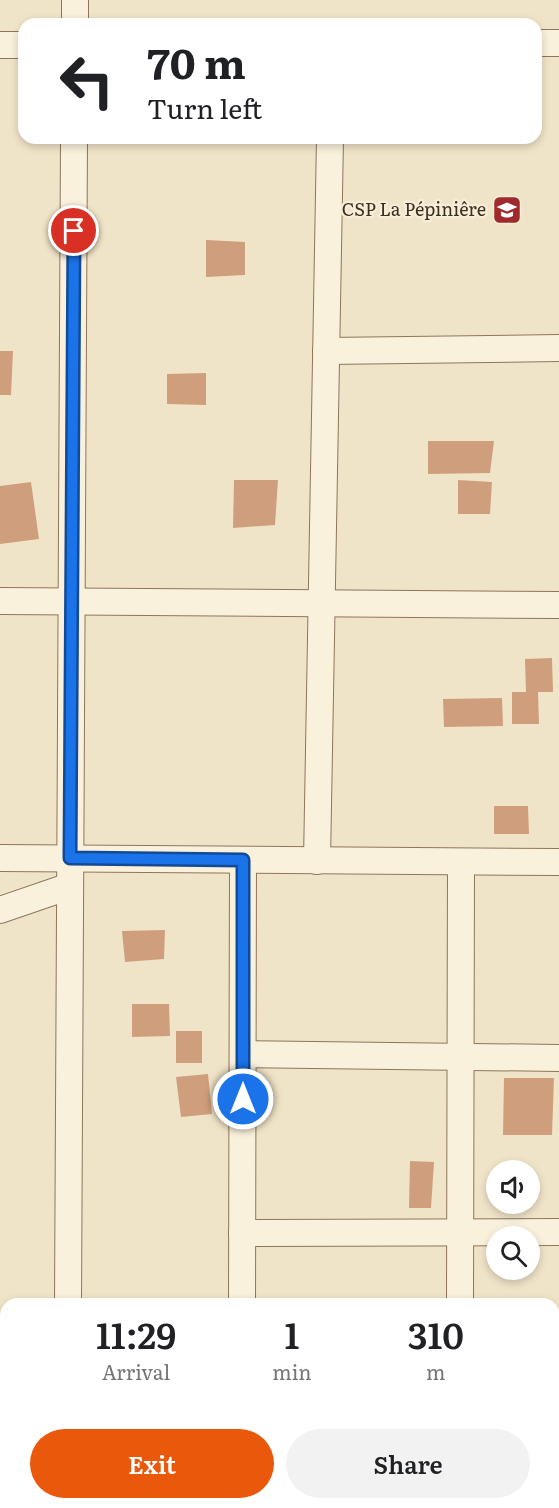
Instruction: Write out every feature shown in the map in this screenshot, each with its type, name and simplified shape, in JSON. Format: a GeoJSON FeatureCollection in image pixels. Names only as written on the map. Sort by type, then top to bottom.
{"type":"FeatureCollection","features":[{"type":"Feature","properties":{"kind":"street"},"geometry":{"type":"LineString","coordinates":[[75,0],[75,18]]}},
{"type":"Feature","properties":{"kind":"street"},"geometry":{"type":"LineString","coordinates":[[542,43],[559,43]]}},
{"type":"Feature","properties":{"kind":"street"},"geometry":{"type":"LineString","coordinates":[[0,45],[18,45]]}},
{"type":"Feature","properties":{"kind":"street"},"geometry":{"type":"LineString","coordinates":[[68,1298],[74,144]]}},
{"type":"Feature","properties":{"kind":"street"},"geometry":{"type":"LineString","coordinates":[[317,861],[330,144]]}},
{"type":"Feature","properties":{"kind":"street"},"geometry":{"type":"LineString","coordinates":[[326,351],[559,348]]}},
{"type":"Feature","properties":{"kind":"street"},"geometry":{"type":"LineString","coordinates":[[0,601],[559,605]]}},
{"type":"Feature","properties":{"kind":"street"},"geometry":{"type":"LineString","coordinates":[[0,858],[559,862]]}},
{"type":"Feature","properties":{"kind":"street"},"geometry":{"type":"LineString","coordinates":[[242,1298],[243,860]]}},
{"type":"Feature","properties":{"kind":"street"},"geometry":{"type":"LineString","coordinates":[[460,1298],[461,862]]}},
{"type":"Feature","properties":{"kind":"street"},"geometry":{"type":"LineString","coordinates":[[0,910],[70,886]]}},
{"type":"Feature","properties":{"kind":"street"},"geometry":{"type":"LineString","coordinates":[[243,1054],[559,1058]]}},
{"type":"Feature","properties":{"kind":"street"},"geometry":{"type":"LineString","coordinates":[[242,1233],[559,1232]]}},
{"type":"Feature","properties":{"kind":"building"},"geometry":{"type":"Polygon","coordinates":[[[206,240],[245,242],[245,275],[206,277],[206,240]]]}},
{"type":"Feature","properties":{"kind":"building"},"geometry":{"type":"Polygon","coordinates":[[[0,351],[13,351],[11,395],[0,395],[0,351]]]}},
{"type":"Feature","properties":{"kind":"building"},"geometry":{"type":"Polygon","coordinates":[[[206,373],[206,405],[167,404],[167,374],[206,373]]]}},
{"type":"Feature","properties":{"kind":"building"},"geometry":{"type":"Polygon","coordinates":[[[428,441],[494,441],[490,473],[428,474],[428,441]]]}},
{"type":"Feature","properties":{"kind":"building"},"geometry":{"type":"Polygon","coordinates":[[[234,480],[278,480],[275,525],[233,528],[234,480]]]}},
{"type":"Feature","properties":{"kind":"building"},"geometry":{"type":"Polygon","coordinates":[[[458,480],[492,482],[490,514],[458,514],[458,480]]]}},
{"type":"Feature","properties":{"kind":"building"},"geometry":{"type":"Polygon","coordinates":[[[31,482],[39,539],[0,544],[0,486],[31,482]]]}},
{"type":"Feature","properties":{"kind":"building"},"geometry":{"type":"Polygon","coordinates":[[[552,658],[553,692],[538,692],[539,724],[512,724],[512,692],[526,692],[525,659],[552,658]]]}},
{"type":"Feature","properties":{"kind":"building"},"geometry":{"type":"Polygon","coordinates":[[[502,698],[503,726],[444,727],[443,699],[502,698]]]}},
{"type":"Feature","properties":{"kind":"building"},"geometry":{"type":"Polygon","coordinates":[[[494,806],[528,806],[529,834],[494,834],[494,806]]]}},
{"type":"Feature","properties":{"kind":"building"},"geometry":{"type":"Polygon","coordinates":[[[165,930],[164,959],[125,962],[122,931],[165,930]]]}},
{"type":"Feature","properties":{"kind":"building"},"geometry":{"type":"Polygon","coordinates":[[[132,1004],[169,1004],[170,1036],[132,1037],[132,1004]]]}},
{"type":"Feature","properties":{"kind":"building"},"geometry":{"type":"Polygon","coordinates":[[[176,1031],[202,1031],[202,1063],[176,1063],[176,1031]]]}},
{"type":"Feature","properties":{"kind":"building"},"geometry":{"type":"Polygon","coordinates":[[[208,1074],[212,1114],[181,1117],[176,1077],[208,1074]]]}},
{"type":"Feature","properties":{"kind":"building"},"geometry":{"type":"Polygon","coordinates":[[[504,1078],[554,1078],[552,1135],[503,1135],[504,1078]]]}},
{"type":"Feature","properties":{"kind":"building"},"geometry":{"type":"Polygon","coordinates":[[[410,1161],[434,1162],[431,1208],[409,1208],[410,1161]]]}},
{"type":"Feature","properties":{"kind":"place","name":"CSP La Pépiniêre"},"geometry":{"type":"Point","coordinates":[507,210]}},
{"type":"Feature","properties":{"kind":"route"},"geometry":{"type":"LineString","coordinates":[[74,231],[70,858],[243,860],[243,1099]]}}]}
